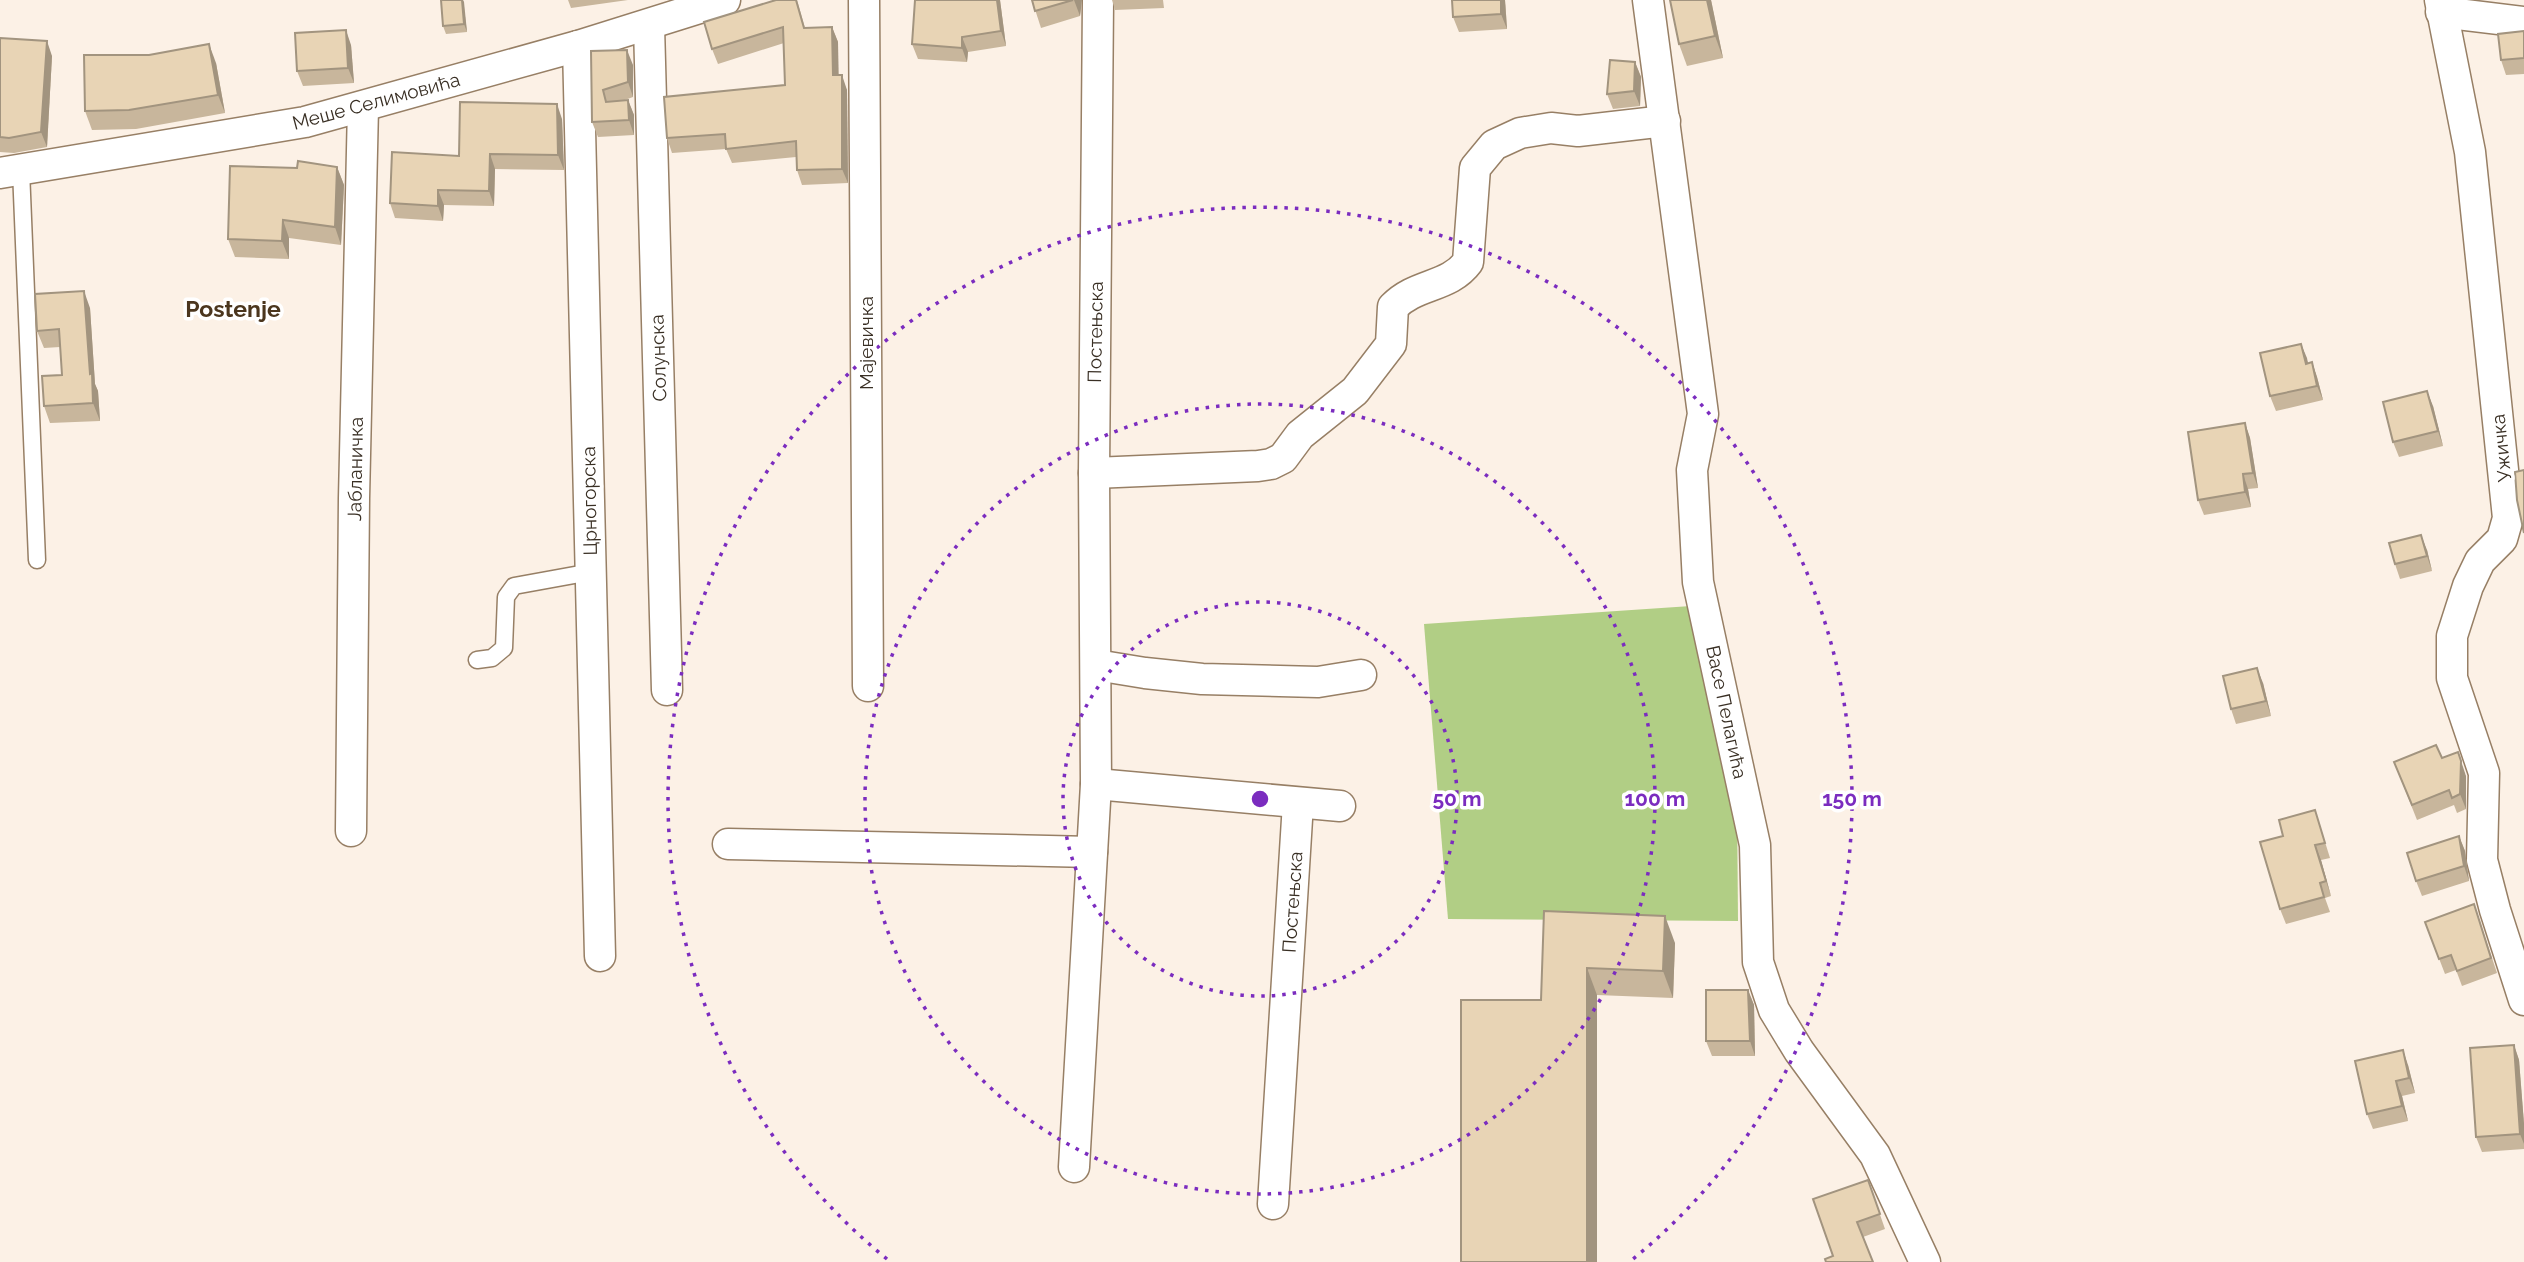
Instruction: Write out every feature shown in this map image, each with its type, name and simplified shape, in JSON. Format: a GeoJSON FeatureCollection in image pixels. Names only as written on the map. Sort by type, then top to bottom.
{"type":"FeatureCollection","features":[{"type":"Feature","properties":{"kind":"street","name":"Меше Селимовића"},"geometry":{"type":"LineString","coordinates":[[10,172],[305,122],[649,26],[724,0]]}},
{"type":"Feature","properties":{"kind":"street","name":"Мајевичка"},"geometry":{"type":"LineString","coordinates":[[864,0],[868,686]]}},
{"type":"Feature","properties":{"kind":"street","name":"Постењска"},"geometry":{"type":"LineString","coordinates":[[1074,1167],[1096,784],[1094,473],[1098,0]]}},
{"type":"Feature","properties":{"kind":"street","name":"Васе Пелагића"},"geometry":{"type":"LineString","coordinates":[[1647,0],[1703,414],[1692,470],[1698,582],[1755,845],[1758,962],[1774,1010],[1799,1051],[1875,1155],[1925,1262]]}},
{"type":"Feature","properties":{"kind":"street"},"geometry":{"type":"LineString","coordinates":[[2441,6],[2524,22]]}},
{"type":"Feature","properties":{"kind":"street","name":"Ужичка"},"geometry":{"type":"LineString","coordinates":[[2441,6],[2470,152],[2508,518],[2502,539],[2480,561],[2468,586],[2452,636],[2452,678],[2484,773],[2482,860],[2524,1000]]}},
{"type":"Feature","properties":{"kind":"street","name":"Солунска"},"geometry":{"type":"LineString","coordinates":[[649,26],[667,691]]}},
{"type":"Feature","properties":{"kind":"street","name":"Црногорска"},"geometry":{"type":"LineString","coordinates":[[578,46],[600,956]]}},
{"type":"Feature","properties":{"kind":"street","name":"Јабланичка"},"geometry":{"type":"LineString","coordinates":[[351,831],[354,498],[363,107]]}},
{"type":"Feature","properties":{"kind":"street"},"geometry":{"type":"LineString","coordinates":[[1094,473],[1258,466],[1283,458],[1300,435],[1355,391],[1391,344],[1393,307],[1404,296],[1460,274],[1468,262],[1475,168],[1494,145],[1520,133],[1551,128],[1578,131],[1665,121]]}},
{"type":"Feature","properties":{"kind":"street"},"geometry":{"type":"LineString","coordinates":[[1096,665],[1202,679],[1318,682],[1362,675]]}},
{"type":"Feature","properties":{"kind":"street"},"geometry":{"type":"LineString","coordinates":[[1096,784],[1340,806]]}},
{"type":"Feature","properties":{"kind":"street","name":"Постењска"},"geometry":{"type":"LineString","coordinates":[[1273,1204],[1298,803]]}},
{"type":"Feature","properties":{"kind":"street"},"geometry":{"type":"LineString","coordinates":[[728,844],[1092,852]]}},
{"type":"Feature","properties":{"kind":"lane","name":"Меше Селимовића"},"geometry":{"type":"LineString","coordinates":[[10,172],[24,264],[37,559]]}},
{"type":"Feature","properties":{"kind":"lane"},"geometry":{"type":"LineString","coordinates":[[477,660],[492,657],[503,648],[506,597],[514,586],[591,572]]}},
{"type":"Feature","properties":{"kind":"green space"},"geometry":{"type":"Polygon","coordinates":[[[1691,606],[1737,800],[1738,921],[1448,919],[1424,624],[1691,606]]]}},
{"type":"Feature","properties":{"kind":"building"},"geometry":{"type":"Polygon","coordinates":[[[441,0],[462,0],[464,24],[443,26],[441,0]]]}},
{"type":"Feature","properties":{"kind":"building"},"geometry":{"type":"Polygon","coordinates":[[[776,0],[796,0],[804,28],[832,27],[833,75],[842,75],[842,169],[797,170],[796,141],[726,149],[725,134],[667,138],[664,97],[785,85],[783,27],[712,49],[704,22],[776,0]]]}},
{"type":"Feature","properties":{"kind":"building"},"geometry":{"type":"Polygon","coordinates":[[[915,0],[997,0],[1001,31],[962,37],[962,48],[912,44],[915,0]]]}},
{"type":"Feature","properties":{"kind":"building"},"geometry":{"type":"Polygon","coordinates":[[[1032,0],[1073,0],[1035,11],[1032,0]]]}},
{"type":"Feature","properties":{"kind":"building"},"geometry":{"type":"Polygon","coordinates":[[[1452,0],[1501,0],[1501,14],[1453,17],[1452,0]]]}},
{"type":"Feature","properties":{"kind":"building"},"geometry":{"type":"Polygon","coordinates":[[[1670,0],[1707,0],[1715,36],[1679,44],[1670,0]]]}},
{"type":"Feature","properties":{"kind":"building"},"geometry":{"type":"Polygon","coordinates":[[[346,30],[348,68],[297,71],[295,33],[346,30]]]}},
{"type":"Feature","properties":{"kind":"building"},"geometry":{"type":"Polygon","coordinates":[[[2524,31],[2524,58],[2501,60],[2498,34],[2524,31]]]}},
{"type":"Feature","properties":{"kind":"building"},"geometry":{"type":"Polygon","coordinates":[[[0,38],[47,41],[41,132],[0,137],[0,38]]]}},
{"type":"Feature","properties":{"kind":"building"},"geometry":{"type":"Polygon","coordinates":[[[209,44],[218,95],[129,110],[85,111],[84,55],[149,55],[209,44]]]}},
{"type":"Feature","properties":{"kind":"building"},"geometry":{"type":"Polygon","coordinates":[[[627,50],[628,82],[603,90],[606,102],[628,100],[629,120],[592,122],[591,51],[627,50]]]}},
{"type":"Feature","properties":{"kind":"building"},"geometry":{"type":"Polygon","coordinates":[[[1610,60],[1635,62],[1634,91],[1607,94],[1610,60]]]}},
{"type":"Feature","properties":{"kind":"building"},"geometry":{"type":"Polygon","coordinates":[[[460,102],[557,104],[558,155],[490,154],[489,191],[438,190],[438,206],[390,203],[392,152],[459,156],[460,102]]]}},
{"type":"Feature","properties":{"kind":"building"},"geometry":{"type":"Polygon","coordinates":[[[298,161],[337,167],[335,227],[283,220],[282,241],[228,239],[230,166],[297,168],[298,161]]]}},
{"type":"Feature","properties":{"kind":"building"},"geometry":{"type":"Polygon","coordinates":[[[84,291],[93,403],[44,406],[42,376],[62,375],[59,329],[37,331],[35,294],[84,291]]]}},
{"type":"Feature","properties":{"kind":"building"},"geometry":{"type":"Polygon","coordinates":[[[2301,344],[2306,364],[2312,362],[2317,386],[2270,396],[2260,353],[2301,344]]]}},
{"type":"Feature","properties":{"kind":"building"},"geometry":{"type":"Polygon","coordinates":[[[2427,391],[2438,431],[2393,442],[2383,402],[2427,391]]]}},
{"type":"Feature","properties":{"kind":"building"},"geometry":{"type":"Polygon","coordinates":[[[2245,423],[2253,473],[2243,474],[2245,492],[2198,500],[2188,432],[2245,423]]]}},
{"type":"Feature","properties":{"kind":"building"},"geometry":{"type":"Polygon","coordinates":[[[2524,470],[2524,533],[2517,500],[2515,472],[2524,470]]]}},
{"type":"Feature","properties":{"kind":"building"},"geometry":{"type":"Polygon","coordinates":[[[2421,535],[2427,556],[2395,564],[2389,543],[2421,535]]]}},
{"type":"Feature","properties":{"kind":"building"},"geometry":{"type":"Polygon","coordinates":[[[2257,668],[2266,701],[2231,709],[2223,676],[2257,668]]]}},
{"type":"Feature","properties":{"kind":"building"},"geometry":{"type":"Polygon","coordinates":[[[2436,745],[2442,758],[2458,752],[2461,761],[2460,794],[2452,798],[2449,790],[2412,805],[2394,762],[2436,745]]]}},
{"type":"Feature","properties":{"kind":"building"},"geometry":{"type":"Polygon","coordinates":[[[2315,810],[2325,843],[2315,845],[2326,881],[2320,883],[2324,897],[2280,909],[2260,842],[2283,836],[2279,820],[2315,810]]]}},
{"type":"Feature","properties":{"kind":"building"},"geometry":{"type":"Polygon","coordinates":[[[2459,836],[2464,866],[2416,881],[2407,853],[2459,836]]]}},
{"type":"Feature","properties":{"kind":"building"},"geometry":{"type":"Polygon","coordinates":[[[2474,904],[2491,958],[2457,971],[2451,955],[2439,959],[2425,922],[2474,904]]]}},
{"type":"Feature","properties":{"kind":"building"},"geometry":{"type":"Polygon","coordinates":[[[1544,911],[1665,916],[1663,971],[1587,968],[1587,1262],[1461,1262],[1461,1000],[1541,1000],[1544,911]]]}},
{"type":"Feature","properties":{"kind":"building"},"geometry":{"type":"Polygon","coordinates":[[[1706,990],[1748,990],[1750,1041],[1706,1041],[1706,990]]]}},
{"type":"Feature","properties":{"kind":"building"},"geometry":{"type":"Polygon","coordinates":[[[2514,1045],[2520,1134],[2476,1137],[2470,1048],[2514,1045]]]}},
{"type":"Feature","properties":{"kind":"building"},"geometry":{"type":"Polygon","coordinates":[[[2403,1050],[2409,1078],[2396,1081],[2402,1106],[2367,1114],[2355,1061],[2403,1050]]]}},
{"type":"Feature","properties":{"kind":"building"},"geometry":{"type":"Polygon","coordinates":[[[1868,1180],[1880,1214],[1857,1222],[1873,1262],[1826,1262],[1825,1259],[1833,1256],[1813,1199],[1868,1180]]]}},
{"type":"Feature","properties":{"kind":"district","name":"Postenje"},"geometry":{"type":"Point","coordinates":[233,308]}}]}
